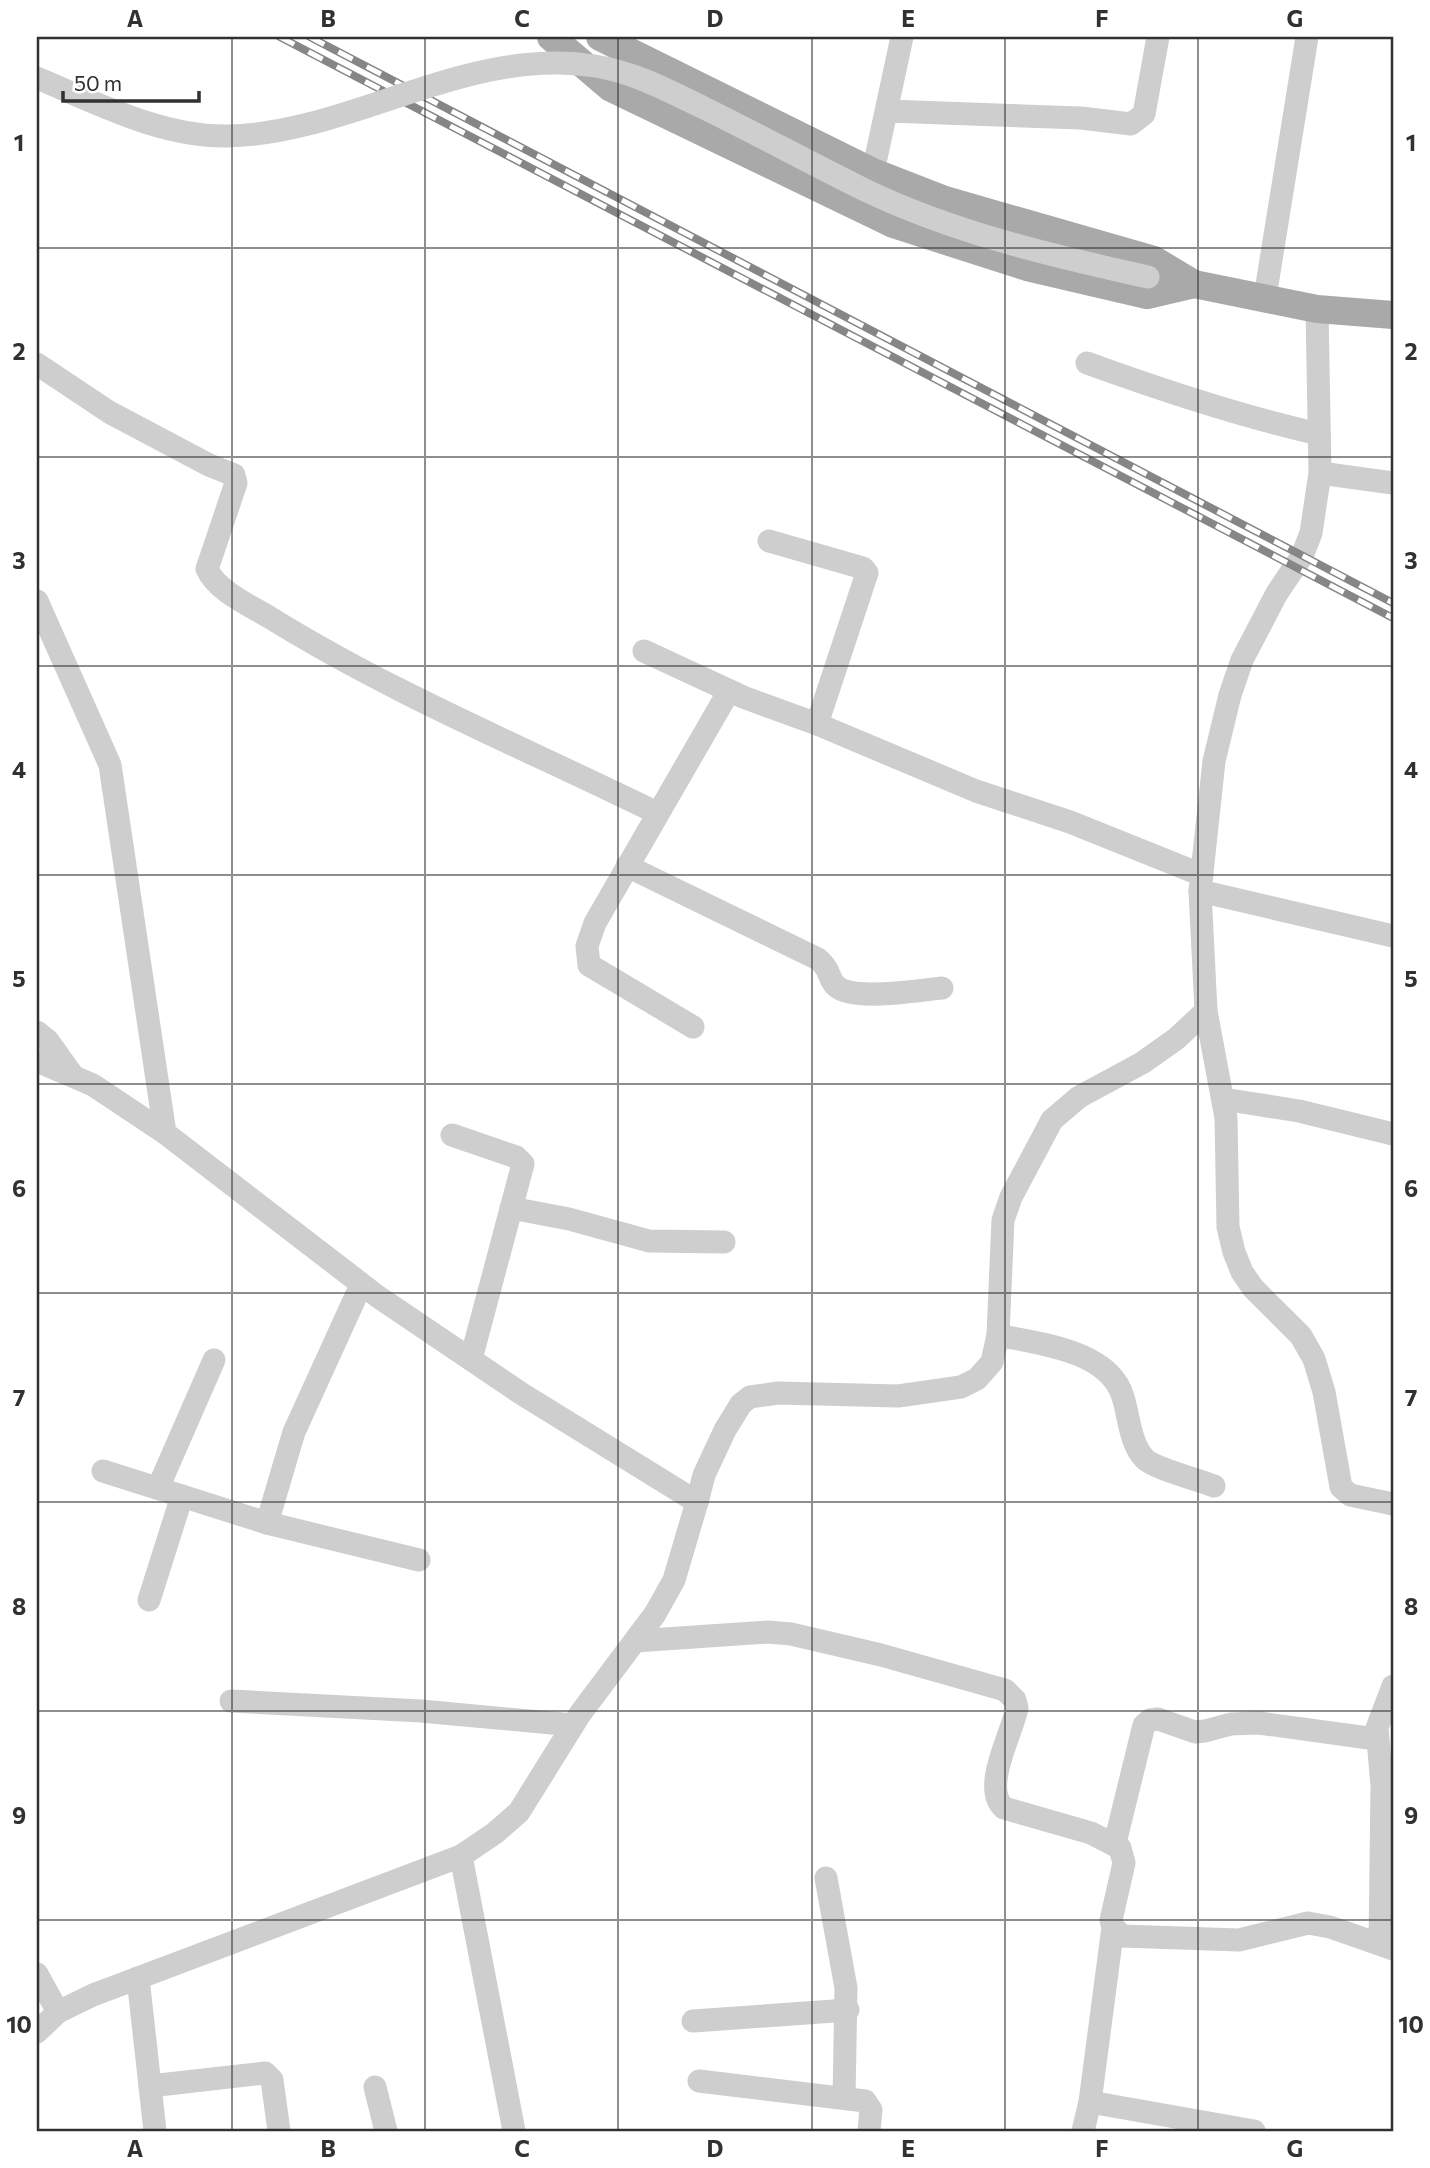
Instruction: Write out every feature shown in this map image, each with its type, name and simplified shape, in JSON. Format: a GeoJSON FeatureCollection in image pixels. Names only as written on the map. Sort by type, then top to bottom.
{"type":"FeatureCollection","features":[{"type":"Feature","properties":{"kind":"main road"},"geometry":{"type":"LineString","coordinates":[[551,37],[611,88],[893,225],[1027,267],[1147,295],[1194,284]]}},
{"type":"Feature","properties":{"kind":"main road"},"geometry":{"type":"LineString","coordinates":[[600,37],[873,172],[945,200],[1154,260],[1194,284],[1317,309],[1393,315]]}},
{"type":"Feature","properties":{"kind":"street"},"geometry":{"type":"LineString","coordinates":[[873,172],[902,37]]}},
{"type":"Feature","properties":{"kind":"street"},"geometry":{"type":"LineString","coordinates":[[888,111],[1081,118],[1131,124],[1144,114],[1158,37]]}},
{"type":"Feature","properties":{"kind":"street"},"geometry":{"type":"LineString","coordinates":[[1265,297],[1307,37]]}},
{"type":"Feature","properties":{"kind":"street"},"geometry":{"type":"LineString","coordinates":[[37,78],[138,119],[175,130],[227,136],[290,128],[464,75],[548,64],[596,66],[653,83],[918,213],[989,237],[1147,277],[1194,284]]}},
{"type":"Feature","properties":{"kind":"street"},"geometry":{"type":"LineString","coordinates":[[1317,309],[1320,472],[1311,533],[1302,556],[1277,593],[1242,660],[1230,695],[1214,761],[1201,883],[1206,1011],[1223,1099],[1228,1227],[1242,1272],[1253,1288],[1301,1336],[1314,1359],[1324,1392],[1341,1487],[1350,1495],[1393,1504]]}},
{"type":"Feature","properties":{"kind":"street"},"geometry":{"type":"LineString","coordinates":[[1087,363],[1194,401],[1319,434]]}},
{"type":"Feature","properties":{"kind":"street"},"geometry":{"type":"LineString","coordinates":[[37,364],[109,412],[209,465],[234,475],[236,483],[207,569],[210,576],[239,599],[352,667],[657,813]]}},
{"type":"Feature","properties":{"kind":"street"},"geometry":{"type":"LineString","coordinates":[[1320,472],[1393,483]]}},
{"type":"Feature","properties":{"kind":"street"},"geometry":{"type":"LineString","coordinates":[[769,541],[863,568],[867,573],[817,724]]}},
{"type":"Feature","properties":{"kind":"street"},"geometry":{"type":"LineString","coordinates":[[37,601],[110,765],[165,1133]]}},
{"type":"Feature","properties":{"kind":"street"},"geometry":{"type":"LineString","coordinates":[[644,651],[729,691],[817,724],[976,791],[1070,822],[1201,883],[1393,936]]}},
{"type":"Feature","properties":{"kind":"street"},"geometry":{"type":"LineString","coordinates":[[693,1027],[589,965],[587,946],[595,923],[729,691]]}},
{"type":"Feature","properties":{"kind":"street"},"geometry":{"type":"LineString","coordinates":[[627,866],[818,959],[830,970],[833,981],[842,989],[857,994],[942,988]]}},
{"type":"Feature","properties":{"kind":"street"},"geometry":{"type":"LineString","coordinates":[[37,2032],[58,2012],[138,1978],[461,1856],[495,1833],[519,1812],[573,1725],[655,1614],[674,1580],[704,1475],[725,1430],[741,1404],[750,1397],[778,1393],[898,1396],[961,1387],[977,1379],[992,1363],[998,1335],[1003,1220],[1011,1197],[1052,1120],[1079,1097],[1142,1063],[1176,1039],[1206,1011]]}},
{"type":"Feature","properties":{"kind":"street"},"geometry":{"type":"LineString","coordinates":[[37,1032],[48,1041],[73,1076]]}},
{"type":"Feature","properties":{"kind":"street"},"geometry":{"type":"LineString","coordinates":[[37,1061],[93,1085],[165,1133],[361,1285],[522,1394],[696,1502]]}},
{"type":"Feature","properties":{"kind":"street"},"geometry":{"type":"LineString","coordinates":[[1223,1099],[1299,1111],[1393,1134]]}},
{"type":"Feature","properties":{"kind":"street"},"geometry":{"type":"LineString","coordinates":[[452,1135],[520,1160],[522,1171],[471,1359]]}},
{"type":"Feature","properties":{"kind":"street"},"geometry":{"type":"LineString","coordinates":[[512,1208],[569,1219],[649,1241],[724,1242]]}},
{"type":"Feature","properties":{"kind":"street"},"geometry":{"type":"LineString","coordinates":[[267,1523],[294,1432],[361,1285]]}},
{"type":"Feature","properties":{"kind":"street"},"geometry":{"type":"LineString","coordinates":[[998,1335],[1055,1347],[1090,1360],[1111,1375],[1122,1393],[1136,1447],[1145,1460],[1214,1486]]}},
{"type":"Feature","properties":{"kind":"street"},"geometry":{"type":"LineString","coordinates":[[158,1488],[214,1360]]}},
{"type":"Feature","properties":{"kind":"street"},"geometry":{"type":"LineString","coordinates":[[103,1471],[267,1523],[419,1560]]}},
{"type":"Feature","properties":{"kind":"street"},"geometry":{"type":"LineString","coordinates":[[149,1600],[182,1496]]}},
{"type":"Feature","properties":{"kind":"street"},"geometry":{"type":"LineString","coordinates":[[635,1641],[768,1632],[791,1634],[881,1655],[1005,1690],[1015,1700],[1017,1708],[994,1787],[998,1803],[1004,1808],[1115,1843]]}},
{"type":"Feature","properties":{"kind":"street"},"geometry":{"type":"LineString","coordinates":[[1113,1927],[1128,1937],[1239,1940],[1308,1923],[1387,1947],[1382,1786],[1377,1739],[1378,1719],[1393,1686]]}},
{"type":"Feature","properties":{"kind":"street"},"geometry":{"type":"LineString","coordinates":[[231,1701],[421,1711],[573,1725]]}},
{"type":"Feature","properties":{"kind":"street"},"geometry":{"type":"LineString","coordinates":[[1083,2131],[1090,2102],[1113,1927],[1111,1920],[1124,1863],[1115,1843],[1144,1726],[1150,1720],[1158,1719],[1195,1732],[1244,1723],[1377,1739]]}},
{"type":"Feature","properties":{"kind":"street"},"geometry":{"type":"LineString","coordinates":[[461,1856],[514,2131]]}},
{"type":"Feature","properties":{"kind":"street"},"geometry":{"type":"LineString","coordinates":[[825,1878],[848,2010],[844,2098]]}},
{"type":"Feature","properties":{"kind":"street"},"geometry":{"type":"LineString","coordinates":[[37,1974],[58,2012]]}},
{"type":"Feature","properties":{"kind":"street"},"geometry":{"type":"LineString","coordinates":[[138,1978],[155,2131]]}},
{"type":"Feature","properties":{"kind":"street"},"geometry":{"type":"LineString","coordinates":[[693,2021],[848,2010]]}},
{"type":"Feature","properties":{"kind":"street"},"geometry":{"type":"LineString","coordinates":[[150,2086],[265,2073],[272,2080],[279,2131]]}},
{"type":"Feature","properties":{"kind":"street"},"geometry":{"type":"LineString","coordinates":[[699,2081],[869,2103],[869,2131]]}},
{"type":"Feature","properties":{"kind":"street"},"geometry":{"type":"LineString","coordinates":[[375,2087],[386,2131]]}},
{"type":"Feature","properties":{"kind":"street"},"geometry":{"type":"LineString","coordinates":[[1090,2102],[1254,2131]]}},
{"type":"Feature","properties":{"kind":"railway"},"geometry":{"type":"LineString","coordinates":[[280,37],[1393,618]]}},
{"type":"Feature","properties":{"kind":"railway"},"geometry":{"type":"LineString","coordinates":[[310,37],[1393,603]]}}]}
